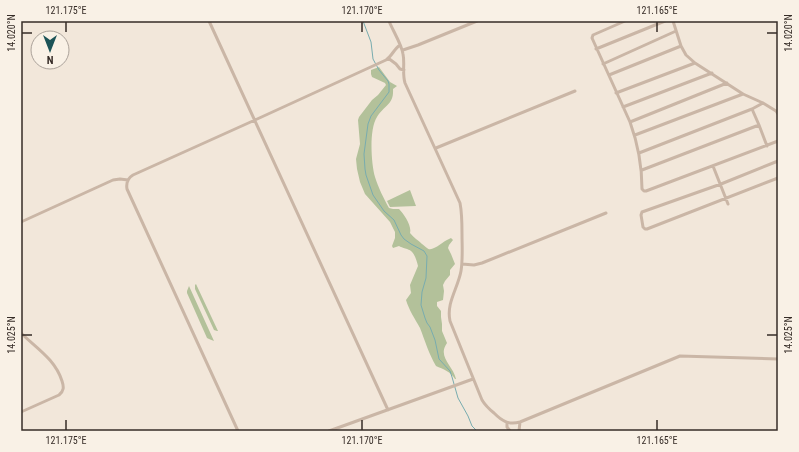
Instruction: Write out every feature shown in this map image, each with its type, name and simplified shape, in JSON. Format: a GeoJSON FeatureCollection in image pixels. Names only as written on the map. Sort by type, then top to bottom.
{"type":"FeatureCollection","features":[{"type":"Feature","properties":{"kind":"street"},"geometry":{"type":"LineString","coordinates":[[210,21],[388,410]]}},
{"type":"Feature","properties":{"kind":"street"},"geometry":{"type":"LineString","coordinates":[[389,21],[402,50],[405,83],[460,202],[462,224],[462,264],[459,278],[450,302],[449,318],[484,404],[501,420],[507,423],[520,422],[680,356],[778,359]]}},
{"type":"Feature","properties":{"kind":"street"},"geometry":{"type":"LineString","coordinates":[[402,50],[477,21]]}},
{"type":"Feature","properties":{"kind":"street"},"geometry":{"type":"LineString","coordinates":[[625,21],[592,36],[592,38],[635,135],[642,170],[642,189],[644,191],[778,141]]}},
{"type":"Feature","properties":{"kind":"street"},"geometry":{"type":"LineString","coordinates":[[596,49],[665,21]]}},
{"type":"Feature","properties":{"kind":"street"},"geometry":{"type":"LineString","coordinates":[[673,21],[681,46],[686,55],[695,63],[743,94],[763,103],[778,113]]}},
{"type":"Feature","properties":{"kind":"street"},"geometry":{"type":"LineString","coordinates":[[603,64],[676,31]]}},
{"type":"Feature","properties":{"kind":"street"},"geometry":{"type":"LineString","coordinates":[[238,431],[128,189],[128,180],[133,175],[368,68],[388,58],[400,45]]}},
{"type":"Feature","properties":{"kind":"street"},"geometry":{"type":"LineString","coordinates":[[609,75],[681,46]]}},
{"type":"Feature","properties":{"kind":"street"},"geometry":{"type":"LineString","coordinates":[[388,58],[400,69],[404,70]]}},
{"type":"Feature","properties":{"kind":"street"},"geometry":{"type":"LineString","coordinates":[[616,93],[695,63]]}},
{"type":"Feature","properties":{"kind":"street"},"geometry":{"type":"LineString","coordinates":[[623,107],[712,73]]}},
{"type":"Feature","properties":{"kind":"street"},"geometry":{"type":"LineString","coordinates":[[630,122],[727,83]]}},
{"type":"Feature","properties":{"kind":"street"},"geometry":{"type":"LineString","coordinates":[[436,148],[575,91]]}},
{"type":"Feature","properties":{"kind":"street"},"geometry":{"type":"LineString","coordinates":[[635,135],[743,94]]}},
{"type":"Feature","properties":{"kind":"street"},"geometry":{"type":"LineString","coordinates":[[639,153],[752,109],[763,103]]}},
{"type":"Feature","properties":{"kind":"street"},"geometry":{"type":"LineString","coordinates":[[752,109],[767,146]]}},
{"type":"Feature","properties":{"kind":"street"},"geometry":{"type":"LineString","coordinates":[[642,170],[759,125]]}},
{"type":"Feature","properties":{"kind":"street"},"geometry":{"type":"LineString","coordinates":[[778,161],[721,184],[642,212],[643,227],[647,229],[778,178]]}},
{"type":"Feature","properties":{"kind":"street"},"geometry":{"type":"LineString","coordinates":[[714,166],[728,204]]}},
{"type":"Feature","properties":{"kind":"street"},"geometry":{"type":"LineString","coordinates":[[21,222],[113,180],[128,180]]}},
{"type":"Feature","properties":{"kind":"street"},"geometry":{"type":"LineString","coordinates":[[462,264],[474,265],[482,263],[606,212]]}},
{"type":"Feature","properties":{"kind":"street"},"geometry":{"type":"LineString","coordinates":[[21,333],[52,362],[60,376],[63,389],[59,395],[21,412]]}},
{"type":"Feature","properties":{"kind":"street"},"geometry":{"type":"LineString","coordinates":[[329,431],[473,379]]}},
{"type":"Feature","properties":{"kind":"street"},"geometry":{"type":"LineString","coordinates":[[519,431],[520,422]]}},
{"type":"Feature","properties":{"kind":"street"},"geometry":{"type":"LineString","coordinates":[[507,423],[510,431]]}},
{"type":"Feature","properties":{"kind":"green space"},"geometry":{"type":"Polygon","coordinates":[[[379,67],[390,82],[397,86],[393,89],[390,102],[374,122],[372,138],[372,163],[379,189],[389,208],[399,209],[409,224],[410,233],[426,248],[432,249],[451,238],[453,240],[448,248],[455,264],[450,270],[450,275],[443,285],[443,300],[437,302],[437,306],[441,311],[442,331],[447,343],[444,348],[445,357],[456,379],[447,371],[436,366],[406,300],[411,293],[410,285],[418,266],[415,256],[410,250],[399,246],[393,248],[392,246],[395,238],[395,232],[390,222],[365,194],[360,182],[356,159],[360,144],[358,120],[372,100],[386,85],[385,83],[372,77],[371,70],[379,67]]]}},
{"type":"Feature","properties":{"kind":"green space"},"geometry":{"type":"Polygon","coordinates":[[[410,190],[416,206],[390,207],[387,201],[410,190]]]}},
{"type":"Feature","properties":{"kind":"green space"},"geometry":{"type":"Polygon","coordinates":[[[196,284],[218,331],[214,330],[195,289],[196,284]]]}},
{"type":"Feature","properties":{"kind":"green space"},"geometry":{"type":"Polygon","coordinates":[[[189,286],[214,341],[207,338],[187,293],[189,286]]]}},
{"type":"Feature","properties":{"kind":"waterway"},"geometry":{"type":"LineString","coordinates":[[363,21],[371,42],[373,59],[389,84],[389,92],[371,116],[368,124],[364,154],[366,175],[373,195],[384,211],[394,220],[404,239],[424,251],[427,256],[426,278],[422,292],[421,305],[435,340],[439,359],[450,371],[458,398],[472,426],[477,431]]}}]}
